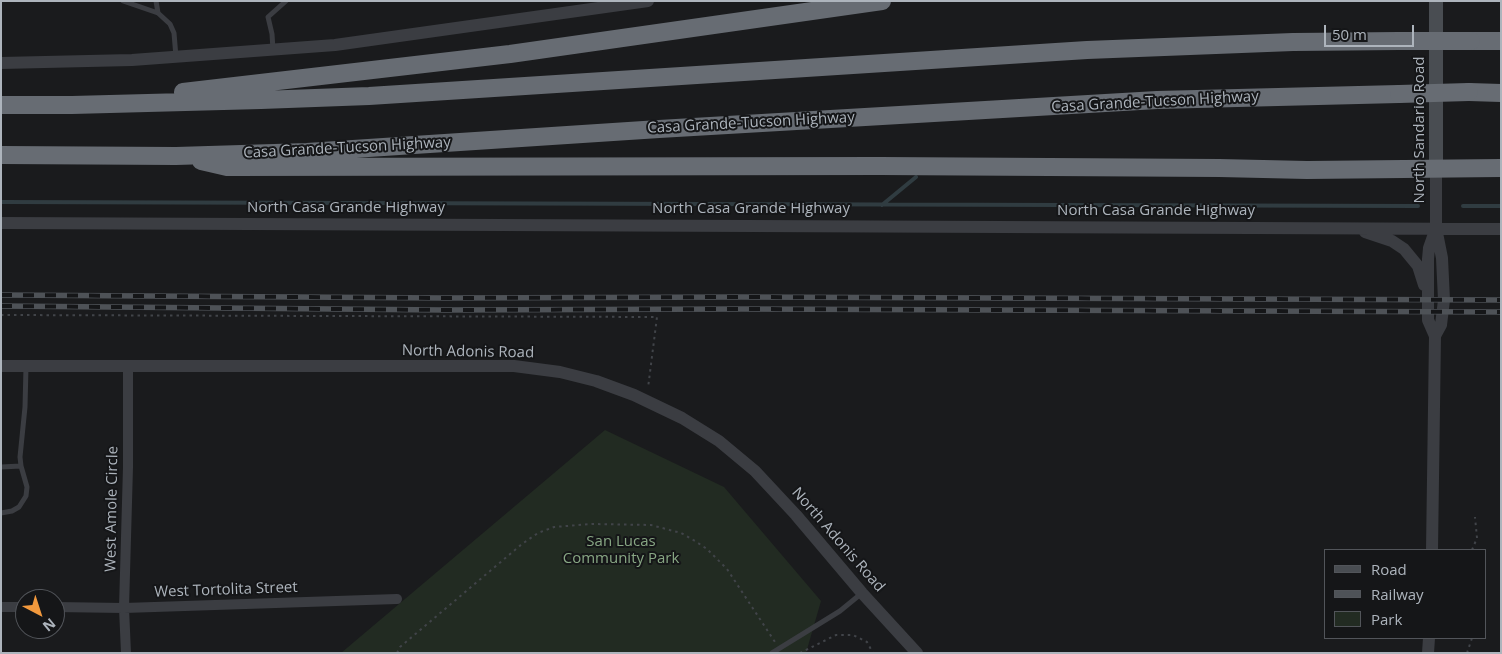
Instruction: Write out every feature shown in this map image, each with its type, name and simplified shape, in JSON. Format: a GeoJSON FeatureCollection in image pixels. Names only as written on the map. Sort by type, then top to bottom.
{"type":"FeatureCollection","features":[{"type":"Feature","properties":{"kind":"highway"},"geometry":{"type":"LineString","coordinates":[[72,105],[510,54],[882,1]]}},
{"type":"Feature","properties":{"kind":"highway"},"geometry":{"type":"LineString","coordinates":[[1,104],[72,105],[378,95],[1087,50],[1293,42],[1501,41]]}},
{"type":"Feature","properties":{"kind":"highway","name":"Casa Grande-Tucson Highway"},"geometry":{"type":"LineString","coordinates":[[1,155],[176,156],[307,152],[1157,100],[1468,92],[1501,93]]}},
{"type":"Feature","properties":{"kind":"highway"},"geometry":{"type":"LineString","coordinates":[[176,156],[227,168],[889,166],[1307,170],[1501,168]]}},
{"type":"Feature","properties":{"kind":"main road","name":"North Sandario Road"},"geometry":{"type":"LineString","coordinates":[[1436,1],[1436,169]]}},
{"type":"Feature","properties":{"kind":"street"},"geometry":{"type":"LineString","coordinates":[[1,63],[132,60],[335,45],[648,1]]}},
{"type":"Feature","properties":{"kind":"street","name":"North Sandario Road"},"geometry":{"type":"LineString","coordinates":[[1436,169],[1436,228]]}},
{"type":"Feature","properties":{"kind":"street","name":"North Casa Grande Highway"},"geometry":{"type":"LineString","coordinates":[[1,222],[1501,229]]}},
{"type":"Feature","properties":{"kind":"street"},"geometry":{"type":"LineString","coordinates":[[1328,228],[1367,232],[1392,240],[1399,245],[1418,266],[1428,300]]}},
{"type":"Feature","properties":{"kind":"street"},"geometry":{"type":"LineString","coordinates":[[1432,549],[1434,336],[1428,320],[1428,300],[1430,248],[1436,228]]}},
{"type":"Feature","properties":{"kind":"street"},"geometry":{"type":"LineString","coordinates":[[1434,336],[1442,324],[1444,311],[1442,258],[1436,228]]}},
{"type":"Feature","properties":{"kind":"street","name":"North Adonis Road"},"geometry":{"type":"LineString","coordinates":[[1,366],[514,366],[560,372],[596,381],[682,418],[719,441],[755,471],[916,653]]}},
{"type":"Feature","properties":{"kind":"street","name":"West Amole Circle"},"geometry":{"type":"LineString","coordinates":[[126,653],[124,608],[128,467],[128,366]]}},
{"type":"Feature","properties":{"kind":"street","name":"West Tortolita Street"},"geometry":{"type":"LineString","coordinates":[[65,607],[124,608],[397,599]]}},
{"type":"Feature","properties":{"kind":"street"},"geometry":{"type":"LineString","coordinates":[[1,606],[15,607]]}},
{"type":"Feature","properties":{"kind":"street"},"geometry":{"type":"LineString","coordinates":[[1428,653],[1429,639]]}},
{"type":"Feature","properties":{"kind":"lane"},"geometry":{"type":"LineString","coordinates":[[123,1],[158,13],[170,24],[174,33],[176,57]]}},
{"type":"Feature","properties":{"kind":"lane"},"geometry":{"type":"LineString","coordinates":[[156,1],[158,13]]}},
{"type":"Feature","properties":{"kind":"lane"},"geometry":{"type":"LineString","coordinates":[[273,50],[268,17],[286,1]]}},
{"type":"Feature","properties":{"kind":"lane"},"geometry":{"type":"LineString","coordinates":[[1,513],[12,511],[19,507],[26,496],[27,487],[21,466],[21,440],[25,407],[26,366]]}},
{"type":"Feature","properties":{"kind":"lane"},"geometry":{"type":"LineString","coordinates":[[1,467],[21,466]]}},
{"type":"Feature","properties":{"kind":"lane"},"geometry":{"type":"LineString","coordinates":[[772,653],[840,611],[862,593]]}},
{"type":"Feature","properties":{"kind":"path"},"geometry":{"type":"LineString","coordinates":[[1,315],[657,317],[646,401]]}},
{"type":"Feature","properties":{"kind":"path"},"geometry":{"type":"LineString","coordinates":[[1472,549],[1477,538],[1475,517]]}},
{"type":"Feature","properties":{"kind":"path"},"geometry":{"type":"LineString","coordinates":[[397,653],[400,647],[522,544],[538,533],[554,527],[592,524],[651,525],[681,533],[707,549],[727,569],[779,649]]}},
{"type":"Feature","properties":{"kind":"path"},"geometry":{"type":"LineString","coordinates":[[800,653],[836,635],[853,635],[867,642],[874,653]]}},
{"type":"Feature","properties":{"kind":"path"},"geometry":{"type":"LineString","coordinates":[[1467,653],[1472,639]]}},
{"type":"Feature","properties":{"kind":"green space","name":"San Lucas Community Park"},"geometry":{"type":"Polygon","coordinates":[[[605,430],[724,487],[821,601],[806,653],[341,653],[605,430]]]}},
{"type":"Feature","properties":{"kind":"waterway"},"geometry":{"type":"LineString","coordinates":[[882,205],[916,177]]}},
{"type":"Feature","properties":{"kind":"waterway"},"geometry":{"type":"LineString","coordinates":[[1,202],[1418,206]]}},
{"type":"Feature","properties":{"kind":"waterway"},"geometry":{"type":"LineString","coordinates":[[1463,206],[1501,206]]}},
{"type":"Feature","properties":{"kind":"railway"},"geometry":{"type":"LineString","coordinates":[[1,295],[444,298],[741,297],[1501,300]]}},
{"type":"Feature","properties":{"kind":"railway"},"geometry":{"type":"LineString","coordinates":[[1,306],[444,310],[741,309],[1501,312]]}}]}
